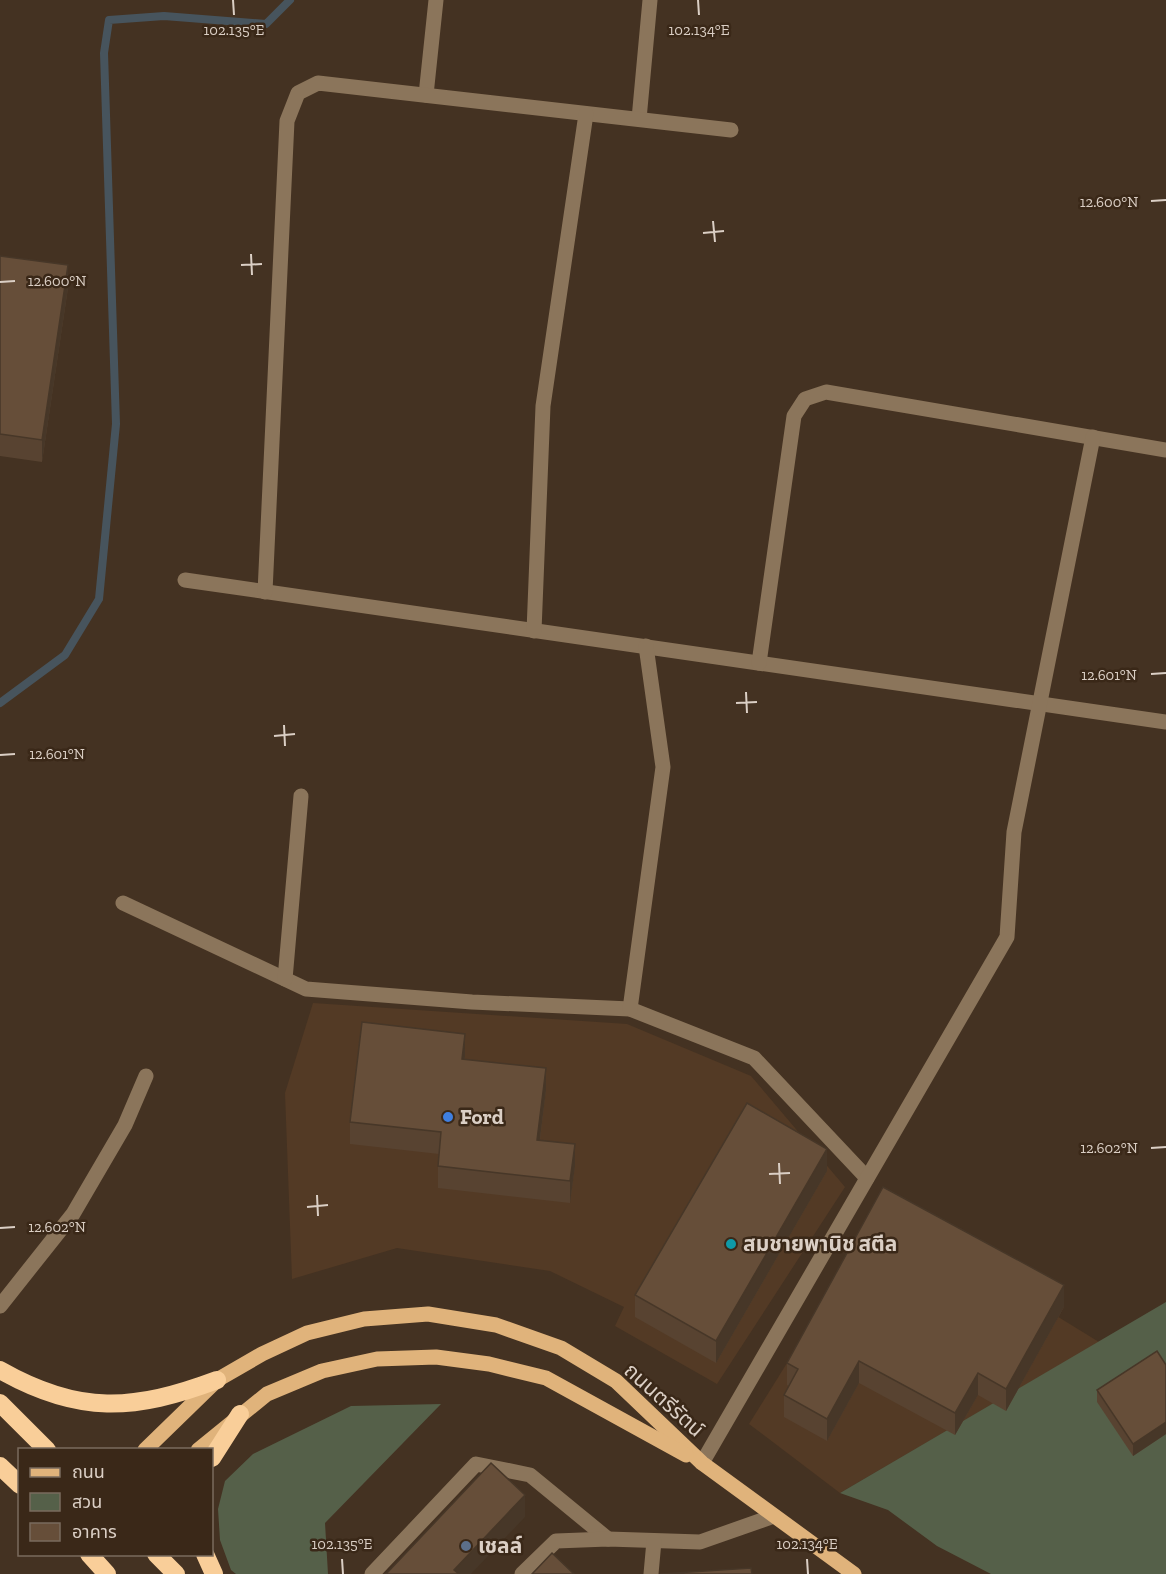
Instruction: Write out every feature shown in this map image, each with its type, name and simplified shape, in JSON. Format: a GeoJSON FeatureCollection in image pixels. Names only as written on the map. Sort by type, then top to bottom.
{"type":"FeatureCollection","features":[{"type":"Feature","properties":{"kind":"highway"},"geometry":{"type":"LineString","coordinates":[[0,1370],[30,1387],[64,1399],[95,1403],[133,1404],[153,1401],[172,1397],[217,1380]]}},
{"type":"Feature","properties":{"kind":"highway"},"geometry":{"type":"LineString","coordinates":[[0,1403],[46,1448]]}},
{"type":"Feature","properties":{"kind":"highway"},"geometry":{"type":"LineString","coordinates":[[213,1456],[240,1414]]}},
{"type":"Feature","properties":{"kind":"highway"},"geometry":{"type":"LineString","coordinates":[[0,1467],[18,1483]]}},
{"type":"Feature","properties":{"kind":"highway"},"geometry":{"type":"LineString","coordinates":[[91,1556],[107,1574]]}},
{"type":"Feature","properties":{"kind":"highway"},"geometry":{"type":"LineString","coordinates":[[158,1556],[176,1574]]}},
{"type":"Feature","properties":{"kind":"highway"},"geometry":{"type":"LineString","coordinates":[[206,1556],[214,1574]]}},
{"type":"Feature","properties":{"kind":"main road","name":"ถนนตรีรัตน์"},"geometry":{"type":"LineString","coordinates":[[146,1448],[217,1380],[262,1354],[307,1334],[364,1319],[428,1314],[484,1323],[561,1348],[616,1381],[702,1463]]}},
{"type":"Feature","properties":{"kind":"main road","name":"ถนนตรีรัตน์"},"geometry":{"type":"LineString","coordinates":[[199,1448],[267,1394],[322,1371],[377,1359],[436,1357],[489,1364],[546,1378],[702,1463],[854,1574]]}},
{"type":"Feature","properties":{"kind":"street"},"geometry":{"type":"LineString","coordinates":[[426,95],[436,0]]}},
{"type":"Feature","properties":{"kind":"street"},"geometry":{"type":"LineString","coordinates":[[639,119],[650,0]]}},
{"type":"Feature","properties":{"kind":"street"},"geometry":{"type":"LineString","coordinates":[[265,592],[287,121],[298,93],[318,83],[731,130]]}},
{"type":"Feature","properties":{"kind":"street"},"geometry":{"type":"LineString","coordinates":[[534,631],[543,406],[586,114]]}},
{"type":"Feature","properties":{"kind":"street"},"geometry":{"type":"LineString","coordinates":[[759,663],[794,416],[804,399],[826,392],[1166,450]]}},
{"type":"Feature","properties":{"kind":"street"},"geometry":{"type":"LineString","coordinates":[[702,1463],[1007,937],[1014,832],[1093,437]]}},
{"type":"Feature","properties":{"kind":"street"},"geometry":{"type":"LineString","coordinates":[[185,580],[1166,722]]}},
{"type":"Feature","properties":{"kind":"street"},"geometry":{"type":"LineString","coordinates":[[630,1009],[663,767],[646,646]]}},
{"type":"Feature","properties":{"kind":"street"},"geometry":{"type":"LineString","coordinates":[[285,979],[301,796]]}},
{"type":"Feature","properties":{"kind":"street"},"geometry":{"type":"LineString","coordinates":[[123,903],[306,989],[472,1002],[630,1009],[754,1058],[867,1178]]}},
{"type":"Feature","properties":{"kind":"street"},"geometry":{"type":"LineString","coordinates":[[0,1306],[74,1214],[125,1125],[146,1076]]}},
{"type":"Feature","properties":{"kind":"street"},"geometry":{"type":"LineString","coordinates":[[372,1574],[476,1464],[530,1475],[608,1539]]}},
{"type":"Feature","properties":{"kind":"street"},"geometry":{"type":"LineString","coordinates":[[522,1574],[556,1541],[608,1539],[700,1542],[774,1515]]}},
{"type":"Feature","properties":{"kind":"street"},"geometry":{"type":"LineString","coordinates":[[651,1574],[654,1541]]}},
{"type":"Feature","properties":{"kind":"shaded area"},"geometry":{"type":"Polygon","coordinates":[[[313,1003],[627,1024],[751,1076],[845,1187],[717,1384],[615,1326],[624,1307],[550,1271],[397,1248],[292,1279],[285,1093],[313,1003]]]}},
{"type":"Feature","properties":{"kind":"shaded area"},"geometry":{"type":"Polygon","coordinates":[[[883,1209],[1099,1342],[840,1493],[749,1424],[883,1209]]]}},
{"type":"Feature","properties":{"kind":"green space"},"geometry":{"type":"Polygon","coordinates":[[[1166,1302],[1166,1574],[991,1574],[937,1546],[888,1510],[840,1493],[1166,1302]]]}},
{"type":"Feature","properties":{"kind":"green space"},"geometry":{"type":"Polygon","coordinates":[[[441,1404],[325,1523],[328,1574],[236,1574],[231,1570],[220,1540],[218,1509],[225,1481],[253,1454],[351,1406],[441,1404]]]}},
{"type":"Feature","properties":{"kind":"building"},"geometry":{"type":"Polygon","coordinates":[[[0,256],[68,265],[42,440],[0,434],[0,256]]]}},
{"type":"Feature","properties":{"kind":"building","name":"Ford"},"geometry":{"type":"Polygon","coordinates":[[[362,1022],[465,1034],[462,1059],[546,1068],[537,1140],[575,1144],[570,1181],[438,1166],[441,1132],[350,1122],[362,1022]]]}},
{"type":"Feature","properties":{"kind":"building","name":"สมชายพานิช สตีล"},"geometry":{"type":"Polygon","coordinates":[[[747,1103],[827,1149],[716,1341],[635,1295],[747,1103]]]}},
{"type":"Feature","properties":{"kind":"building"},"geometry":{"type":"Polygon","coordinates":[[[883,1187],[1064,1285],[1006,1389],[978,1373],[955,1413],[859,1361],[827,1419],[784,1395],[798,1369],[787,1363],[883,1187]]]}},
{"type":"Feature","properties":{"kind":"building"},"geometry":{"type":"Polygon","coordinates":[[[1157,1351],[1166,1365],[1166,1422],[1133,1444],[1097,1390],[1157,1351]]]}},
{"type":"Feature","properties":{"kind":"building"},"geometry":{"type":"Polygon","coordinates":[[[491,1463],[525,1495],[454,1570],[459,1574],[386,1574],[491,1463]]]}},
{"type":"Feature","properties":{"kind":"building"},"geometry":{"type":"Polygon","coordinates":[[[552,1553],[574,1574],[532,1574],[552,1553]]]}},
{"type":"Feature","properties":{"kind":"building"},"geometry":{"type":"Polygon","coordinates":[[[751,1568],[752,1574],[660,1574],[751,1568]]]}},
{"type":"Feature","properties":{"kind":"waterway"},"geometry":{"type":"LineString","coordinates":[[0,703],[65,655],[99,599],[116,424],[104,53],[109,20],[164,16],[266,24],[290,0]]}},
{"type":"Feature","properties":{"kind":"place","name":"Ford"},"geometry":{"type":"Point","coordinates":[448,1117]}},
{"type":"Feature","properties":{"kind":"place","name":"สมชายพานิช สตีล"},"geometry":{"type":"Point","coordinates":[731,1244]}},
{"type":"Feature","properties":{"kind":"place","name":"เชลล์"},"geometry":{"type":"Point","coordinates":[466,1546]}}]}
